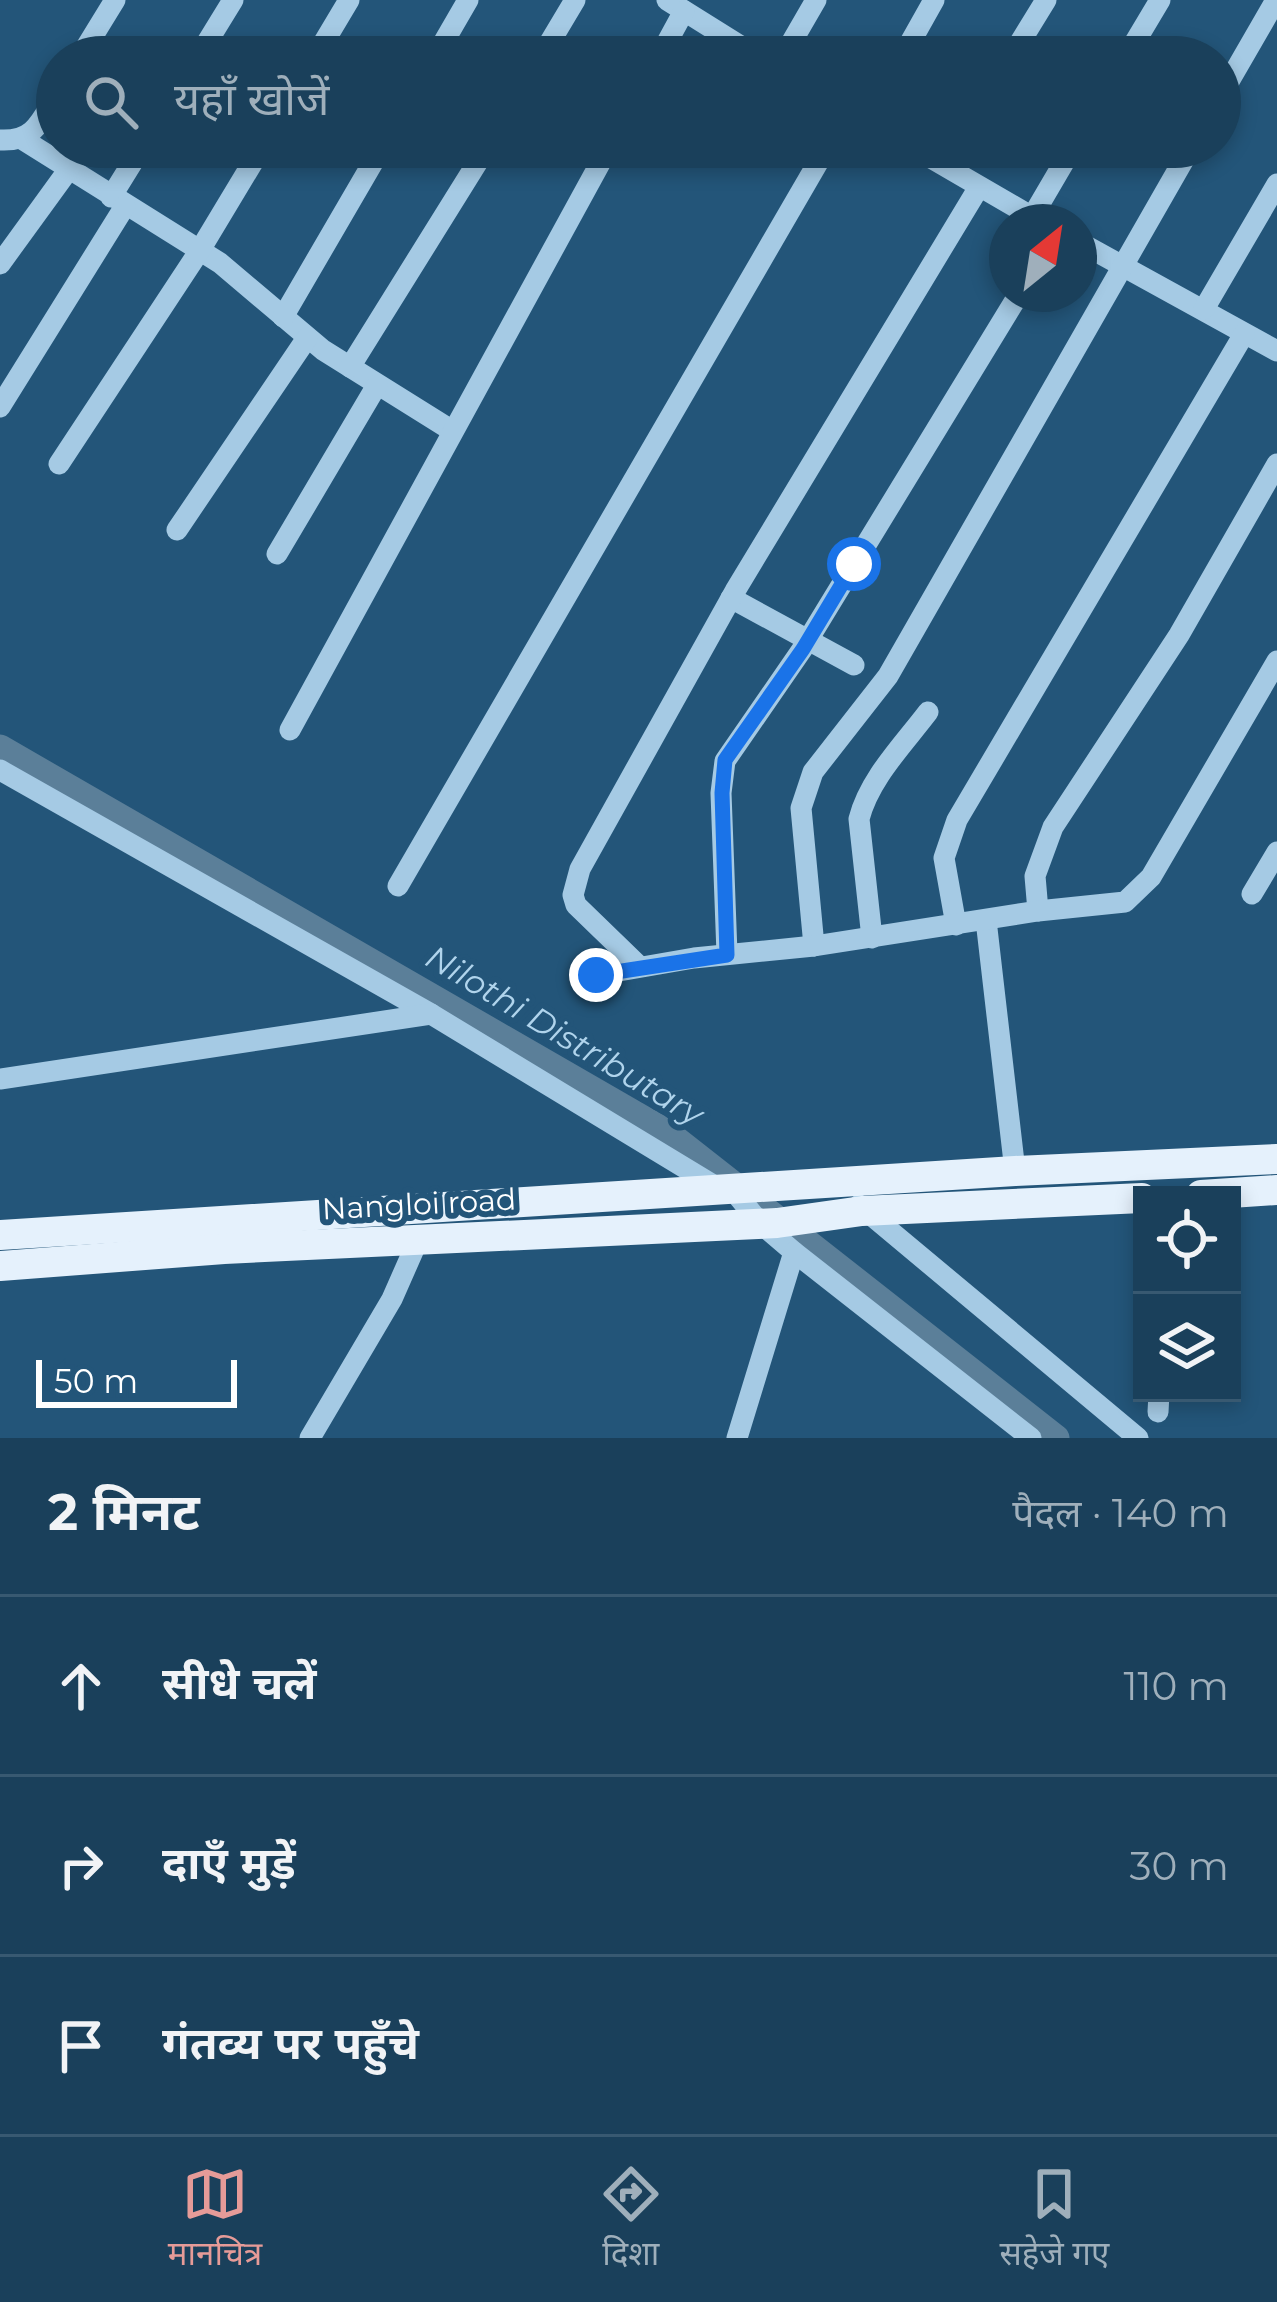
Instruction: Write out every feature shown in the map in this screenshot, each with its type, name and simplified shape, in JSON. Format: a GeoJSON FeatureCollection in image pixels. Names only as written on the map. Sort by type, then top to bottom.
{"type":"FeatureCollection","features":[{"type":"Feature","properties":{"kind":"main road","name":"Nangloi road"},"geometry":{"type":"LineString","coordinates":[[4,1250],[418,1240],[768,1223],[1015,1171],[1277,1160]]}},
{"type":"Feature","properties":{"kind":"main road","name":"Nangloi road"},"geometry":{"type":"LineString","coordinates":[[4,1250],[731,1190],[808,1186],[851,1203]]}},
{"type":"Feature","properties":{"kind":"main road"},"geometry":{"type":"LineString","coordinates":[[1241,1192],[1277,1190]]}},
{"type":"Feature","properties":{"kind":"main road"},"geometry":{"type":"LineString","coordinates":[[851,1203],[1133,1198]]}},
{"type":"Feature","properties":{"kind":"street"},"geometry":{"type":"LineString","coordinates":[[93,36],[115,0]]}},
{"type":"Feature","properties":{"kind":"street"},"geometry":{"type":"LineString","coordinates":[[211,36],[233,0]]}},
{"type":"Feature","properties":{"kind":"street"},"geometry":{"type":"LineString","coordinates":[[328,36],[349,0]]}},
{"type":"Feature","properties":{"kind":"street"},"geometry":{"type":"LineString","coordinates":[[447,36],[468,0]]}},
{"type":"Feature","properties":{"kind":"street"},"geometry":{"type":"LineString","coordinates":[[554,36],[575,0]]}},
{"type":"Feature","properties":{"kind":"street"},"geometry":{"type":"LineString","coordinates":[[684,10],[711,0]]}},
{"type":"Feature","properties":{"kind":"street"},"geometry":{"type":"LineString","coordinates":[[795,36],[816,0]]}},
{"type":"Feature","properties":{"kind":"street"},"geometry":{"type":"LineString","coordinates":[[914,36],[934,0]]}},
{"type":"Feature","properties":{"kind":"street"},"geometry":{"type":"LineString","coordinates":[[1025,36],[1046,0]]}},
{"type":"Feature","properties":{"kind":"street"},"geometry":{"type":"LineString","coordinates":[[1139,36],[1160,0]]}},
{"type":"Feature","properties":{"kind":"street"},"geometry":{"type":"LineString","coordinates":[[1241,61],[1276,0]]}},
{"type":"Feature","properties":{"kind":"street"},"geometry":{"type":"LineString","coordinates":[[684,10],[725,36]]}},
{"type":"Feature","properties":{"kind":"street"},"geometry":{"type":"LineString","coordinates":[[11,140],[36,123]]}},
{"type":"Feature","properties":{"kind":"street"},"geometry":{"type":"LineString","coordinates":[[65,168],[200,250],[307,338],[451,430]]}},
{"type":"Feature","properties":{"kind":"street"},"geometry":{"type":"LineString","coordinates":[[0,407],[133,168]]}},
{"type":"Feature","properties":{"kind":"street"},"geometry":{"type":"LineString","coordinates":[[59,464],[249,168]]}},
{"type":"Feature","properties":{"kind":"street"},"geometry":{"type":"LineString","coordinates":[[283,317],[370,168]]}},
{"type":"Feature","properties":{"kind":"street"},"geometry":{"type":"LineString","coordinates":[[350,367],[475,168]]}},
{"type":"Feature","properties":{"kind":"street"},"geometry":{"type":"LineString","coordinates":[[290,730],[597,168]]}},
{"type":"Feature","properties":{"kind":"street"},"geometry":{"type":"LineString","coordinates":[[398,886],[814,168]]}},
{"type":"Feature","properties":{"kind":"street"},"geometry":{"type":"LineString","coordinates":[[962,168],[980,187],[1010,204]]}},
{"type":"Feature","properties":{"kind":"street"},"geometry":{"type":"LineString","coordinates":[[1044,204],[1062,168]]}},
{"type":"Feature","properties":{"kind":"street"},"geometry":{"type":"LineString","coordinates":[[814,946],[801,808],[813,772],[888,676],[1179,168]]}},
{"type":"Feature","properties":{"kind":"street"},"geometry":{"type":"LineString","coordinates":[[0,264],[69,170]]}},
{"type":"Feature","properties":{"kind":"street"},"geometry":{"type":"LineString","coordinates":[[1204,309],[1277,184]]}},
{"type":"Feature","properties":{"kind":"street"},"geometry":{"type":"LineString","coordinates":[[640,965],[584,916],[573,895],[575,882],[731,598],[980,187]]}},
{"type":"Feature","properties":{"kind":"street"},"geometry":{"type":"LineString","coordinates":[[1097,251],[1277,351]]}},
{"type":"Feature","properties":{"kind":"street"},"geometry":{"type":"LineString","coordinates":[[727,955],[725,760],[808,641],[1008,312]]}},
{"type":"Feature","properties":{"kind":"street"},"geometry":{"type":"LineString","coordinates":[[956,925],[944,858],[957,820],[1244,334]]}},
{"type":"Feature","properties":{"kind":"street"},"geometry":{"type":"LineString","coordinates":[[177,530],[307,338]]}},
{"type":"Feature","properties":{"kind":"street"},"geometry":{"type":"LineString","coordinates":[[277,554],[377,385]]}},
{"type":"Feature","properties":{"kind":"street"},"geometry":{"type":"LineString","coordinates":[[1038,910],[1035,876],[1053,827],[1179,635],[1277,464]]}},
{"type":"Feature","properties":{"kind":"street"},"geometry":{"type":"LineString","coordinates":[[731,598],[854,665]]}},
{"type":"Feature","properties":{"kind":"street"},"geometry":{"type":"LineString","coordinates":[[596,975],[1038,910],[1125,902],[1139,893],[1277,661]]}},
{"type":"Feature","properties":{"kind":"street"},"geometry":{"type":"LineString","coordinates":[[872,938],[859,819],[883,770],[928,712]]}},
{"type":"Feature","properties":{"kind":"street"},"geometry":{"type":"LineString","coordinates":[[0,770],[731,1190],[794,1252],[1031,1438]]}},
{"type":"Feature","properties":{"kind":"street"},"geometry":{"type":"LineString","coordinates":[[1252,894],[1277,852]]}},
{"type":"Feature","properties":{"kind":"street"},"geometry":{"type":"LineString","coordinates":[[986,920],[1015,1171]]}},
{"type":"Feature","properties":{"kind":"street"},"geometry":{"type":"LineString","coordinates":[[0,1079],[431,1014]]}},
{"type":"Feature","properties":{"kind":"street"},"geometry":{"type":"LineString","coordinates":[[851,1203],[1138,1438]]}},
{"type":"Feature","properties":{"kind":"street"},"geometry":{"type":"LineString","coordinates":[[310,1438],[364,1348],[418,1240]]}},
{"type":"Feature","properties":{"kind":"street"},"geometry":{"type":"LineString","coordinates":[[737,1438],[794,1252]]}},
{"type":"Feature","properties":{"kind":"waterway","name":"Nilothi Distributary"},"geometry":{"type":"LineString","coordinates":[[0,748],[669,1134],[1056,1438]]}},
{"type":"Feature","properties":{"kind":"route"},"geometry":{"type":"LineString","coordinates":[[596,975],[727,955],[725,760],[803,649],[854,564]]}}]}
